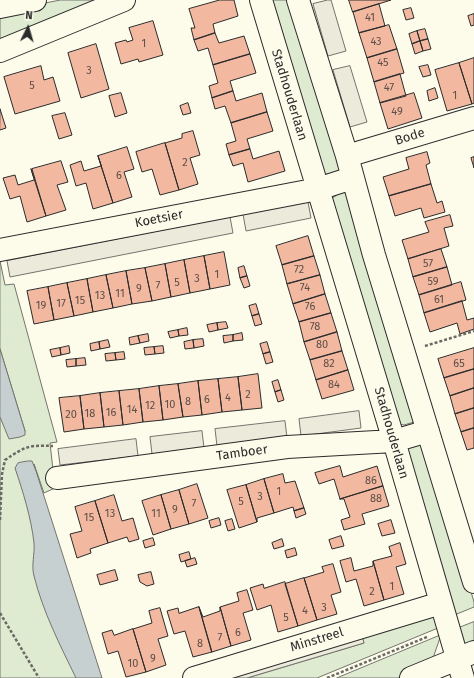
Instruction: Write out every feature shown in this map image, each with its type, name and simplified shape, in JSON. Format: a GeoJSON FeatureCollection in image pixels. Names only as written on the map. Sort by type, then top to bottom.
{"type":"FeatureCollection","features":[{"type":"Feature","properties":{"kind":"street"},"geometry":{"type":"LineString","coordinates":[[0,7],[35,0]]}},
{"type":"Feature","properties":{"kind":"street"},"geometry":{"type":"LineString","coordinates":[[0,51],[124,0]]}},
{"type":"Feature","properties":{"kind":"street","name":"Stadhouderlaan"},"geometry":{"type":"LineString","coordinates":[[261,0],[394,441],[440,603],[448,629],[464,663]]}},
{"type":"Feature","properties":{"kind":"street"},"geometry":{"type":"LineString","coordinates":[[298,0],[347,156],[352,178],[404,353],[473,576]]}},
{"type":"Feature","properties":{"kind":"street","name":"Bode"},"geometry":{"type":"LineString","coordinates":[[347,156],[474,118]]}},
{"type":"Feature","properties":{"kind":"street"},"geometry":{"type":"LineString","coordinates":[[318,189],[352,178]]}},
{"type":"Feature","properties":{"kind":"street","name":"Koetsier"},"geometry":{"type":"LineString","coordinates":[[0,250],[217,207],[318,189]]}},
{"type":"Feature","properties":{"kind":"street","name":"Tamboer"},"geometry":{"type":"LineString","coordinates":[[57,478],[288,447],[394,441],[428,432]]}},
{"type":"Feature","properties":{"kind":"street","name":"Minstreel"},"geometry":{"type":"LineString","coordinates":[[194,678],[440,603]]}},
{"type":"Feature","properties":{"kind":"street"},"geometry":{"type":"LineString","coordinates":[[411,678],[464,663]]}},
{"type":"Feature","properties":{"kind":"path"},"geometry":{"type":"LineString","coordinates":[[404,353],[474,331]]}},
{"type":"Feature","properties":{"kind":"path"},"geometry":{"type":"LineString","coordinates":[[0,520],[2,474],[5,460],[26,447],[34,445],[53,446]]}},
{"type":"Feature","properties":{"kind":"path"},"geometry":{"type":"LineString","coordinates":[[0,613],[39,678]]}},
{"type":"Feature","properties":{"kind":"path"},"geometry":{"type":"LineString","coordinates":[[327,678],[448,629]]}},
{"type":"Feature","properties":{"kind":"green space"},"geometry":{"type":"Polygon","coordinates":[[[61,0],[110,0],[0,45],[0,12],[61,0]]]}},
{"type":"Feature","properties":{"kind":"green space"},"geometry":{"type":"Polygon","coordinates":[[[267,0],[294,0],[341,168],[334,173],[324,174],[267,0]]]}},
{"type":"Feature","properties":{"kind":"green space"},"geometry":{"type":"Polygon","coordinates":[[[344,192],[348,193],[414,422],[404,425],[399,424],[331,199],[344,192]]]}},
{"type":"Feature","properties":{"kind":"green space"},"geometry":{"type":"Polygon","coordinates":[[[0,261],[5,285],[14,284],[57,442],[50,443],[55,488],[44,493],[34,464],[93,678],[0,678],[0,380],[25,431],[0,349],[0,261]]]}},
{"type":"Feature","properties":{"kind":"green space"},"geometry":{"type":"Polygon","coordinates":[[[409,442],[428,446],[474,602],[474,607],[452,616],[403,449],[409,442]]]}},
{"type":"Feature","properties":{"kind":"green space"},"geometry":{"type":"Polygon","coordinates":[[[435,614],[438,628],[317,678],[247,678],[364,643],[362,636],[435,614]]]}},
{"type":"Feature","properties":{"kind":"green space"},"geometry":{"type":"Polygon","coordinates":[[[474,622],[474,644],[463,649],[456,629],[474,622]]]}},
{"type":"Feature","properties":{"kind":"green space"},"geometry":{"type":"Polygon","coordinates":[[[441,635],[433,658],[428,665],[398,678],[337,678],[441,635]]]}},
{"type":"Feature","properties":{"kind":"shaded area"},"geometry":{"type":"Polygon","coordinates":[[[331,0],[346,51],[328,56],[313,4],[331,0]]]}},
{"type":"Feature","properties":{"kind":"shaded area"},"geometry":{"type":"Polygon","coordinates":[[[350,66],[367,122],[350,127],[333,70],[350,66]]]}},
{"type":"Feature","properties":{"kind":"shaded area"},"geometry":{"type":"Polygon","coordinates":[[[308,202],[311,218],[246,231],[243,214],[308,202]]]}},
{"type":"Feature","properties":{"kind":"shaded area"},"geometry":{"type":"Polygon","coordinates":[[[230,217],[233,233],[10,277],[7,261],[230,217]]]}},
{"type":"Feature","properties":{"kind":"shaded area"},"geometry":{"type":"Polygon","coordinates":[[[0,349],[25,431],[25,435],[9,439],[0,417],[0,349]]]}},
{"type":"Feature","properties":{"kind":"shaded area"},"geometry":{"type":"Polygon","coordinates":[[[359,411],[361,428],[301,436],[299,419],[359,411]]]}},
{"type":"Feature","properties":{"kind":"shaded area"},"geometry":{"type":"Polygon","coordinates":[[[285,421],[287,438],[217,446],[215,429],[285,421]]]}},
{"type":"Feature","properties":{"kind":"shaded area"},"geometry":{"type":"Polygon","coordinates":[[[202,431],[204,448],[152,454],[150,437],[202,431]]]}},
{"type":"Feature","properties":{"kind":"shaded area"},"geometry":{"type":"Polygon","coordinates":[[[136,439],[138,456],[60,465],[58,449],[136,439]]]}},
{"type":"Feature","properties":{"kind":"shaded area"},"geometry":{"type":"Polygon","coordinates":[[[32,461],[36,471],[102,678],[76,678],[52,628],[42,602],[33,572],[34,543],[31,524],[24,495],[15,468],[18,463],[32,461]]]}},
{"type":"Feature","properties":{"kind":"shaded area"},"geometry":{"type":"Polygon","coordinates":[[[362,636],[364,643],[247,678],[222,678],[362,636]]]}},
{"type":"Feature","properties":{"kind":"building"},"geometry":{"type":"Polygon","coordinates":[[[220,0],[234,0],[238,16],[213,24],[215,33],[194,40],[191,28],[195,28],[189,9],[220,0]]]}},
{"type":"Feature","properties":{"kind":"building"},"geometry":{"type":"Polygon","coordinates":[[[349,0],[391,0],[353,12],[349,0]]]}},
{"type":"Feature","properties":{"kind":"building"},"geometry":{"type":"Polygon","coordinates":[[[379,4],[385,26],[359,33],[353,12],[379,4]]]}},
{"type":"Feature","properties":{"kind":"building"},"geometry":{"type":"Polygon","coordinates":[[[411,8],[414,18],[406,20],[403,10],[411,8]]]}},
{"type":"Feature","properties":{"kind":"building"},"geometry":{"type":"Polygon","coordinates":[[[474,14],[474,25],[471,26],[468,16],[474,14]]]}},
{"type":"Feature","properties":{"kind":"building"},"geometry":{"type":"Polygon","coordinates":[[[153,21],[163,55],[139,62],[138,59],[121,64],[115,43],[133,40],[129,28],[153,21]]]}},
{"type":"Feature","properties":{"kind":"building"},"geometry":{"type":"Polygon","coordinates":[[[389,25],[397,49],[367,58],[359,33],[389,25]]]}},
{"type":"Feature","properties":{"kind":"building"},"geometry":{"type":"Polygon","coordinates":[[[425,29],[428,39],[420,41],[417,31],[425,29]]]}},
{"type":"Feature","properties":{"kind":"building"},"geometry":{"type":"Polygon","coordinates":[[[417,31],[420,41],[412,44],[409,34],[417,31]]]}},
{"type":"Feature","properties":{"kind":"building"},"geometry":{"type":"Polygon","coordinates":[[[215,33],[219,43],[244,36],[250,54],[213,65],[208,48],[198,51],[194,40],[215,33]]]}},
{"type":"Feature","properties":{"kind":"building"},"geometry":{"type":"Polygon","coordinates":[[[428,39],[431,49],[423,51],[420,41],[428,39]]]}},
{"type":"Feature","properties":{"kind":"building"},"geometry":{"type":"Polygon","coordinates":[[[420,41],[423,51],[415,54],[412,44],[420,41]]]}},
{"type":"Feature","properties":{"kind":"building"},"geometry":{"type":"Polygon","coordinates":[[[96,44],[109,89],[81,98],[68,53],[96,44]]]}},
{"type":"Feature","properties":{"kind":"building"},"geometry":{"type":"Polygon","coordinates":[[[397,49],[404,73],[374,82],[367,58],[397,49]]]}},
{"type":"Feature","properties":{"kind":"building"},"geometry":{"type":"Polygon","coordinates":[[[250,54],[256,73],[230,81],[233,91],[212,98],[209,86],[218,83],[213,65],[250,54]]]}},
{"type":"Feature","properties":{"kind":"building"},"geometry":{"type":"Polygon","coordinates":[[[474,58],[474,103],[472,104],[459,63],[474,58]]]}},
{"type":"Feature","properties":{"kind":"building"},"geometry":{"type":"Polygon","coordinates":[[[459,63],[472,104],[447,111],[435,70],[459,63]]]}},
{"type":"Feature","properties":{"kind":"building"},"geometry":{"type":"Polygon","coordinates":[[[428,65],[431,75],[423,77],[419,67],[428,65]]]}},
{"type":"Feature","properties":{"kind":"building"},"geometry":{"type":"Polygon","coordinates":[[[41,66],[44,80],[53,77],[60,101],[15,114],[4,77],[41,66]]]}},
{"type":"Feature","properties":{"kind":"building"},"geometry":{"type":"Polygon","coordinates":[[[400,74],[406,96],[380,103],[374,82],[400,74]]]}},
{"type":"Feature","properties":{"kind":"building"},"geometry":{"type":"Polygon","coordinates":[[[435,88],[438,98],[429,101],[427,91],[435,88]]]}},
{"type":"Feature","properties":{"kind":"building"},"geometry":{"type":"Polygon","coordinates":[[[233,91],[236,101],[262,93],[267,112],[231,123],[225,106],[215,109],[212,98],[233,91]]]}},
{"type":"Feature","properties":{"kind":"building"},"geometry":{"type":"Polygon","coordinates":[[[121,93],[127,113],[115,117],[109,96],[121,93]]]}},
{"type":"Feature","properties":{"kind":"building"},"geometry":{"type":"Polygon","coordinates":[[[414,93],[422,118],[388,129],[380,103],[414,93]]]}},
{"type":"Feature","properties":{"kind":"building"},"geometry":{"type":"Polygon","coordinates":[[[188,103],[191,113],[183,115],[180,106],[188,103]]]}},
{"type":"Feature","properties":{"kind":"building"},"geometry":{"type":"Polygon","coordinates":[[[0,109],[6,128],[0,130],[0,109]]]}},
{"type":"Feature","properties":{"kind":"building"},"geometry":{"type":"Polygon","coordinates":[[[267,112],[273,131],[247,139],[250,149],[229,155],[226,144],[236,141],[231,123],[267,112]]]}},
{"type":"Feature","properties":{"kind":"building"},"geometry":{"type":"Polygon","coordinates":[[[65,113],[72,135],[59,139],[52,116],[65,113]]]}},
{"type":"Feature","properties":{"kind":"building"},"geometry":{"type":"Polygon","coordinates":[[[193,131],[200,155],[190,158],[198,184],[179,190],[165,143],[182,138],[182,134],[193,131]]]}},
{"type":"Feature","properties":{"kind":"building"},"geometry":{"type":"Polygon","coordinates":[[[165,143],[179,190],[160,195],[152,169],[142,172],[136,152],[165,143]]]}},
{"type":"Feature","properties":{"kind":"building"},"geometry":{"type":"Polygon","coordinates":[[[127,147],[134,169],[124,172],[132,197],[113,203],[98,156],[127,147]]]}},
{"type":"Feature","properties":{"kind":"building"},"geometry":{"type":"Polygon","coordinates":[[[250,149],[253,159],[279,151],[285,171],[248,182],[243,163],[233,166],[229,155],[250,149]]]}},
{"type":"Feature","properties":{"kind":"building"},"geometry":{"type":"Polygon","coordinates":[[[427,152],[430,163],[426,165],[431,184],[389,196],[383,177],[409,169],[406,158],[427,152]]]}},
{"type":"Feature","properties":{"kind":"building"},"geometry":{"type":"Polygon","coordinates":[[[98,156],[113,203],[93,209],[86,183],[76,186],[70,165],[81,161],[84,171],[101,166],[98,156]]]}},
{"type":"Feature","properties":{"kind":"building"},"geometry":{"type":"Polygon","coordinates":[[[474,157],[474,168],[471,158],[474,157]]]}},
{"type":"Feature","properties":{"kind":"building"},"geometry":{"type":"Polygon","coordinates":[[[61,161],[68,182],[57,185],[66,210],[46,216],[32,169],[61,161]]]}},
{"type":"Feature","properties":{"kind":"building"},"geometry":{"type":"Polygon","coordinates":[[[31,169],[46,216],[27,222],[20,196],[10,199],[3,178],[15,175],[18,185],[34,180],[31,169]]]}},
{"type":"Feature","properties":{"kind":"building"},"geometry":{"type":"Polygon","coordinates":[[[431,184],[437,203],[442,201],[445,212],[424,218],[421,208],[395,216],[389,196],[431,184]]]}},
{"type":"Feature","properties":{"kind":"building"},"geometry":{"type":"Polygon","coordinates":[[[450,215],[453,226],[444,228],[449,246],[408,259],[402,240],[429,232],[425,222],[450,215]]]}},
{"type":"Feature","properties":{"kind":"building"},"geometry":{"type":"Polygon","coordinates":[[[308,236],[314,256],[282,265],[276,246],[308,236]]]}},
{"type":"Feature","properties":{"kind":"building"},"geometry":{"type":"Polygon","coordinates":[[[441,249],[447,267],[413,277],[408,259],[441,249]]]}},
{"type":"Feature","properties":{"kind":"building"},"geometry":{"type":"Polygon","coordinates":[[[224,252],[230,285],[210,289],[204,256],[224,252]]]}},
{"type":"Feature","properties":{"kind":"building"},"geometry":{"type":"Polygon","coordinates":[[[204,256],[210,289],[190,293],[184,260],[204,256]]]}},
{"type":"Feature","properties":{"kind":"building"},"geometry":{"type":"Polygon","coordinates":[[[314,256],[320,275],[287,284],[282,265],[314,256]]]}},
{"type":"Feature","properties":{"kind":"building"},"geometry":{"type":"Polygon","coordinates":[[[184,260],[190,293],[171,297],[165,264],[184,260]]]}},
{"type":"Feature","properties":{"kind":"building"},"geometry":{"type":"Polygon","coordinates":[[[165,264],[171,297],[152,301],[145,268],[165,264]]]}},
{"type":"Feature","properties":{"kind":"building"},"geometry":{"type":"Polygon","coordinates":[[[244,266],[247,276],[240,278],[238,268],[244,266]]]}},
{"type":"Feature","properties":{"kind":"building"},"geometry":{"type":"Polygon","coordinates":[[[447,267],[452,285],[419,295],[413,277],[447,267]]]}},
{"type":"Feature","properties":{"kind":"building"},"geometry":{"type":"Polygon","coordinates":[[[145,268],[152,301],[132,304],[126,271],[145,268]]]}},
{"type":"Feature","properties":{"kind":"building"},"geometry":{"type":"Polygon","coordinates":[[[126,271],[132,304],[113,308],[106,275],[126,271]]]}},
{"type":"Feature","properties":{"kind":"building"},"geometry":{"type":"Polygon","coordinates":[[[106,275],[113,308],[93,312],[87,279],[106,275]]]}},
{"type":"Feature","properties":{"kind":"building"},"geometry":{"type":"Polygon","coordinates":[[[320,275],[325,294],[293,304],[287,284],[320,275]]]}},
{"type":"Feature","properties":{"kind":"building"},"geometry":{"type":"Polygon","coordinates":[[[247,276],[250,286],[244,288],[240,278],[247,276]]]}},
{"type":"Feature","properties":{"kind":"building"},"geometry":{"type":"Polygon","coordinates":[[[87,279],[93,312],[74,316],[67,283],[87,279]]]}},
{"type":"Feature","properties":{"kind":"building"},"geometry":{"type":"Polygon","coordinates":[[[461,282],[466,300],[424,313],[419,295],[461,282]]]}},
{"type":"Feature","properties":{"kind":"building"},"geometry":{"type":"Polygon","coordinates":[[[67,283],[74,316],[54,320],[48,287],[67,283]]]}},
{"type":"Feature","properties":{"kind":"building"},"geometry":{"type":"Polygon","coordinates":[[[48,287],[54,320],[34,324],[27,291],[48,287]]]}},
{"type":"Feature","properties":{"kind":"building"},"geometry":{"type":"Polygon","coordinates":[[[325,294],[331,313],[299,322],[293,304],[325,294]]]}},
{"type":"Feature","properties":{"kind":"building"},"geometry":{"type":"Polygon","coordinates":[[[462,301],[467,320],[474,318],[474,329],[460,334],[457,323],[430,332],[424,313],[462,301]]]}},
{"type":"Feature","properties":{"kind":"building"},"geometry":{"type":"Polygon","coordinates":[[[256,304],[259,314],[252,316],[249,306],[256,304]]]}},
{"type":"Feature","properties":{"kind":"building"},"geometry":{"type":"Polygon","coordinates":[[[331,313],[337,332],[304,342],[299,322],[331,313]]]}},
{"type":"Feature","properties":{"kind":"building"},"geometry":{"type":"Polygon","coordinates":[[[259,314],[262,324],[255,326],[252,316],[259,314]]]}},
{"type":"Feature","properties":{"kind":"building"},"geometry":{"type":"Polygon","coordinates":[[[226,322],[228,328],[218,330],[217,323],[226,322]]]}},
{"type":"Feature","properties":{"kind":"building"},"geometry":{"type":"Polygon","coordinates":[[[217,323],[218,330],[209,332],[207,325],[217,323]]]}},
{"type":"Feature","properties":{"kind":"building"},"geometry":{"type":"Polygon","coordinates":[[[187,328],[188,335],[179,336],[178,330],[187,328]]]}},
{"type":"Feature","properties":{"kind":"building"},"geometry":{"type":"Polygon","coordinates":[[[178,330],[179,336],[170,338],[168,332],[178,330]]]}},
{"type":"Feature","properties":{"kind":"building"},"geometry":{"type":"Polygon","coordinates":[[[337,332],[342,351],[310,360],[304,342],[337,332]]]}},
{"type":"Feature","properties":{"kind":"building"},"geometry":{"type":"Polygon","coordinates":[[[242,333],[243,340],[233,341],[233,335],[242,333]]]}},
{"type":"Feature","properties":{"kind":"building"},"geometry":{"type":"Polygon","coordinates":[[[148,334],[149,341],[140,343],[138,336],[148,334]]]}},
{"type":"Feature","properties":{"kind":"building"},"geometry":{"type":"Polygon","coordinates":[[[233,335],[233,341],[224,343],[223,336],[233,335]]]}},
{"type":"Feature","properties":{"kind":"building"},"geometry":{"type":"Polygon","coordinates":[[[138,336],[140,343],[130,345],[129,338],[138,336]]]}},
{"type":"Feature","properties":{"kind":"building"},"geometry":{"type":"Polygon","coordinates":[[[203,339],[204,346],[194,348],[193,340],[203,339]]]}},
{"type":"Feature","properties":{"kind":"building"},"geometry":{"type":"Polygon","coordinates":[[[108,340],[110,347],[100,349],[99,342],[108,340]]]}},
{"type":"Feature","properties":{"kind":"building"},"geometry":{"type":"Polygon","coordinates":[[[193,340],[194,348],[185,349],[184,342],[193,340]]]}},
{"type":"Feature","properties":{"kind":"building"},"geometry":{"type":"Polygon","coordinates":[[[99,342],[100,349],[91,351],[90,344],[99,342]]]}},
{"type":"Feature","properties":{"kind":"building"},"geometry":{"type":"Polygon","coordinates":[[[267,342],[270,352],[263,354],[260,344],[267,342]]]}},
{"type":"Feature","properties":{"kind":"building"},"geometry":{"type":"Polygon","coordinates":[[[69,346],[70,353],[61,355],[60,348],[69,346]]]}},
{"type":"Feature","properties":{"kind":"building"},"geometry":{"type":"Polygon","coordinates":[[[163,346],[164,353],[155,354],[154,347],[163,346]]]}},
{"type":"Feature","properties":{"kind":"building"},"geometry":{"type":"Polygon","coordinates":[[[154,347],[155,354],[145,355],[144,348],[154,347]]]}},
{"type":"Feature","properties":{"kind":"building"},"geometry":{"type":"Polygon","coordinates":[[[60,348],[61,355],[52,357],[50,350],[60,348]]]}},
{"type":"Feature","properties":{"kind":"building"},"geometry":{"type":"Polygon","coordinates":[[[474,348],[474,369],[444,378],[438,359],[474,348]]]}},
{"type":"Feature","properties":{"kind":"building"},"geometry":{"type":"Polygon","coordinates":[[[342,351],[348,370],[316,380],[310,360],[342,351]]]}},
{"type":"Feature","properties":{"kind":"building"},"geometry":{"type":"Polygon","coordinates":[[[124,352],[125,359],[116,360],[115,353],[124,352]]]}},
{"type":"Feature","properties":{"kind":"building"},"geometry":{"type":"Polygon","coordinates":[[[270,352],[273,362],[266,364],[263,354],[270,352]]]}},
{"type":"Feature","properties":{"kind":"building"},"geometry":{"type":"Polygon","coordinates":[[[115,353],[116,360],[106,361],[105,354],[115,353]]]}},
{"type":"Feature","properties":{"kind":"building"},"geometry":{"type":"Polygon","coordinates":[[[85,358],[86,365],[76,366],[76,359],[85,358]]]}},
{"type":"Feature","properties":{"kind":"building"},"geometry":{"type":"Polygon","coordinates":[[[76,359],[76,366],[67,367],[66,360],[76,359]]]}},
{"type":"Feature","properties":{"kind":"building"},"geometry":{"type":"Polygon","coordinates":[[[474,369],[474,388],[450,396],[444,378],[474,369]]]}},
{"type":"Feature","properties":{"kind":"building"},"geometry":{"type":"Polygon","coordinates":[[[348,370],[354,390],[322,399],[316,380],[348,370]]]}},
{"type":"Feature","properties":{"kind":"building"},"geometry":{"type":"Polygon","coordinates":[[[258,374],[262,408],[242,410],[238,377],[258,374]]]}},
{"type":"Feature","properties":{"kind":"building"},"geometry":{"type":"Polygon","coordinates":[[[238,377],[242,410],[222,412],[218,379],[238,377]]]}},
{"type":"Feature","properties":{"kind":"building"},"geometry":{"type":"Polygon","coordinates":[[[218,379],[222,412],[202,415],[198,381],[218,379]]]}},
{"type":"Feature","properties":{"kind":"building"},"geometry":{"type":"Polygon","coordinates":[[[278,380],[281,390],[275,392],[272,382],[278,380]]]}},
{"type":"Feature","properties":{"kind":"building"},"geometry":{"type":"Polygon","coordinates":[[[198,381],[202,415],[183,417],[178,384],[198,381]]]}},
{"type":"Feature","properties":{"kind":"building"},"geometry":{"type":"Polygon","coordinates":[[[178,384],[183,417],[163,420],[159,386],[178,384]]]}},
{"type":"Feature","properties":{"kind":"building"},"geometry":{"type":"Polygon","coordinates":[[[159,386],[163,420],[143,422],[139,389],[159,386]]]}},
{"type":"Feature","properties":{"kind":"building"},"geometry":{"type":"Polygon","coordinates":[[[474,388],[474,408],[455,414],[450,396],[474,388]]]}},
{"type":"Feature","properties":{"kind":"building"},"geometry":{"type":"Polygon","coordinates":[[[139,389],[143,422],[123,425],[119,391],[139,389]]]}},
{"type":"Feature","properties":{"kind":"building"},"geometry":{"type":"Polygon","coordinates":[[[281,390],[284,400],[278,402],[275,392],[281,390]]]}},
{"type":"Feature","properties":{"kind":"building"},"geometry":{"type":"Polygon","coordinates":[[[119,391],[123,425],[104,427],[100,393],[119,391]]]}},
{"type":"Feature","properties":{"kind":"building"},"geometry":{"type":"Polygon","coordinates":[[[100,393],[104,427],[84,429],[80,396],[100,393]]]}},
{"type":"Feature","properties":{"kind":"building"},"geometry":{"type":"Polygon","coordinates":[[[80,396],[84,429],[64,432],[59,398],[80,396]]]}},
{"type":"Feature","properties":{"kind":"building"},"geometry":{"type":"Polygon","coordinates":[[[474,408],[474,428],[461,432],[455,414],[474,408]]]}},
{"type":"Feature","properties":{"kind":"building"},"geometry":{"type":"Polygon","coordinates":[[[474,428],[474,448],[467,450],[461,432],[474,428]]]}},
{"type":"Feature","properties":{"kind":"building"},"geometry":{"type":"Polygon","coordinates":[[[340,466],[343,477],[377,466],[383,486],[340,499],[334,479],[319,484],[315,473],[340,466]]]}},
{"type":"Feature","properties":{"kind":"building"},"geometry":{"type":"Polygon","coordinates":[[[283,474],[285,483],[295,481],[304,508],[294,511],[293,507],[274,513],[264,479],[283,474]]]}},
{"type":"Feature","properties":{"kind":"building"},"geometry":{"type":"Polygon","coordinates":[[[264,479],[274,513],[257,518],[257,522],[246,485],[264,479]]]}},
{"type":"Feature","properties":{"kind":"building"},"geometry":{"type":"Polygon","coordinates":[[[197,484],[208,518],[189,524],[179,490],[197,484]]]}},
{"type":"Feature","properties":{"kind":"building"},"geometry":{"type":"Polygon","coordinates":[[[246,485],[257,522],[239,528],[227,490],[246,485]]]}},
{"type":"Feature","properties":{"kind":"building"},"geometry":{"type":"Polygon","coordinates":[[[383,486],[389,506],[362,514],[365,524],[344,530],[341,520],[350,517],[344,499],[340,499],[383,486]]]}},
{"type":"Feature","properties":{"kind":"building"},"geometry":{"type":"Polygon","coordinates":[[[179,490],[189,524],[171,529],[161,495],[179,490]]]}},
{"type":"Feature","properties":{"kind":"building"},"geometry":{"type":"Polygon","coordinates":[[[114,495],[122,521],[133,518],[139,539],[129,542],[127,537],[108,543],[95,501],[114,495]]]}},
{"type":"Feature","properties":{"kind":"building"},"geometry":{"type":"Polygon","coordinates":[[[161,495],[171,529],[153,535],[142,501],[161,495]]]}},
{"type":"Feature","properties":{"kind":"building"},"geometry":{"type":"Polygon","coordinates":[[[95,501],[108,543],[90,549],[91,553],[77,558],[70,534],[82,531],[75,507],[95,501]]]}},
{"type":"Feature","properties":{"kind":"building"},"geometry":{"type":"Polygon","coordinates":[[[304,508],[306,514],[296,518],[294,511],[304,508]]]}},
{"type":"Feature","properties":{"kind":"building"},"geometry":{"type":"Polygon","coordinates":[[[219,518],[221,525],[211,528],[209,521],[219,518]]]}},
{"type":"Feature","properties":{"kind":"building"},"geometry":{"type":"Polygon","coordinates":[[[232,519],[235,529],[228,531],[225,521],[232,519]]]}},
{"type":"Feature","properties":{"kind":"building"},"geometry":{"type":"Polygon","coordinates":[[[391,520],[395,533],[382,536],[378,524],[391,520]]]}},
{"type":"Feature","properties":{"kind":"building"},"geometry":{"type":"Polygon","coordinates":[[[341,536],[344,546],[332,549],[329,540],[341,536]]]}},
{"type":"Feature","properties":{"kind":"building"},"geometry":{"type":"Polygon","coordinates":[[[153,538],[155,545],[145,548],[143,541],[153,538]]]}},
{"type":"Feature","properties":{"kind":"building"},"geometry":{"type":"Polygon","coordinates":[[[282,539],[284,546],[274,549],[272,543],[282,539]]]}},
{"type":"Feature","properties":{"kind":"building"},"geometry":{"type":"Polygon","coordinates":[[[400,543],[406,564],[396,567],[404,594],[384,600],[373,561],[392,556],[389,547],[400,543]]]}},
{"type":"Feature","properties":{"kind":"building"},"geometry":{"type":"Polygon","coordinates":[[[295,548],[297,555],[287,558],[285,551],[295,548]]]}},
{"type":"Feature","properties":{"kind":"building"},"geometry":{"type":"Polygon","coordinates":[[[189,552],[191,559],[181,562],[179,555],[189,552]]]}},
{"type":"Feature","properties":{"kind":"building"},"geometry":{"type":"Polygon","coordinates":[[[195,558],[197,564],[187,567],[185,561],[195,558]]]}},
{"type":"Feature","properties":{"kind":"building"},"geometry":{"type":"Polygon","coordinates":[[[351,558],[354,571],[373,566],[373,561],[384,600],[364,606],[356,579],[346,582],[340,561],[351,558]]]}},
{"type":"Feature","properties":{"kind":"building"},"geometry":{"type":"Polygon","coordinates":[[[333,564],[341,592],[331,595],[337,614],[317,620],[304,578],[324,572],[322,567],[333,564]]]}},
{"type":"Feature","properties":{"kind":"building"},"geometry":{"type":"Polygon","coordinates":[[[115,570],[118,580],[100,585],[97,575],[115,570]]]}},
{"type":"Feature","properties":{"kind":"building"},"geometry":{"type":"Polygon","coordinates":[[[151,572],[154,584],[147,586],[140,582],[138,575],[151,572]]]}},
{"type":"Feature","properties":{"kind":"building"},"geometry":{"type":"Polygon","coordinates":[[[304,578],[317,620],[298,626],[285,584],[304,578]]]}},
{"type":"Feature","properties":{"kind":"building"},"geometry":{"type":"Polygon","coordinates":[[[285,582],[298,626],[278,632],[271,605],[257,610],[250,588],[263,584],[264,588],[285,582]]]}},
{"type":"Feature","properties":{"kind":"building"},"geometry":{"type":"Polygon","coordinates":[[[247,590],[253,610],[243,613],[251,640],[231,646],[220,607],[239,601],[237,593],[247,590]]]}},
{"type":"Feature","properties":{"kind":"building"},"geometry":{"type":"Polygon","coordinates":[[[199,607],[212,652],[193,657],[185,631],[174,634],[167,611],[178,608],[179,613],[199,607]]]}},
{"type":"Feature","properties":{"kind":"building"},"geometry":{"type":"Polygon","coordinates":[[[199,607],[203,617],[220,611],[220,607],[231,646],[212,652],[199,607]]]}},
{"type":"Feature","properties":{"kind":"building"},"geometry":{"type":"Polygon","coordinates":[[[160,608],[168,636],[158,639],[166,665],[146,672],[133,629],[152,623],[149,611],[160,608]]]}},
{"type":"Feature","properties":{"kind":"building"},"geometry":{"type":"Polygon","coordinates":[[[133,629],[146,672],[126,677],[118,651],[108,654],[102,633],[112,630],[114,635],[133,629]]]}}]}
